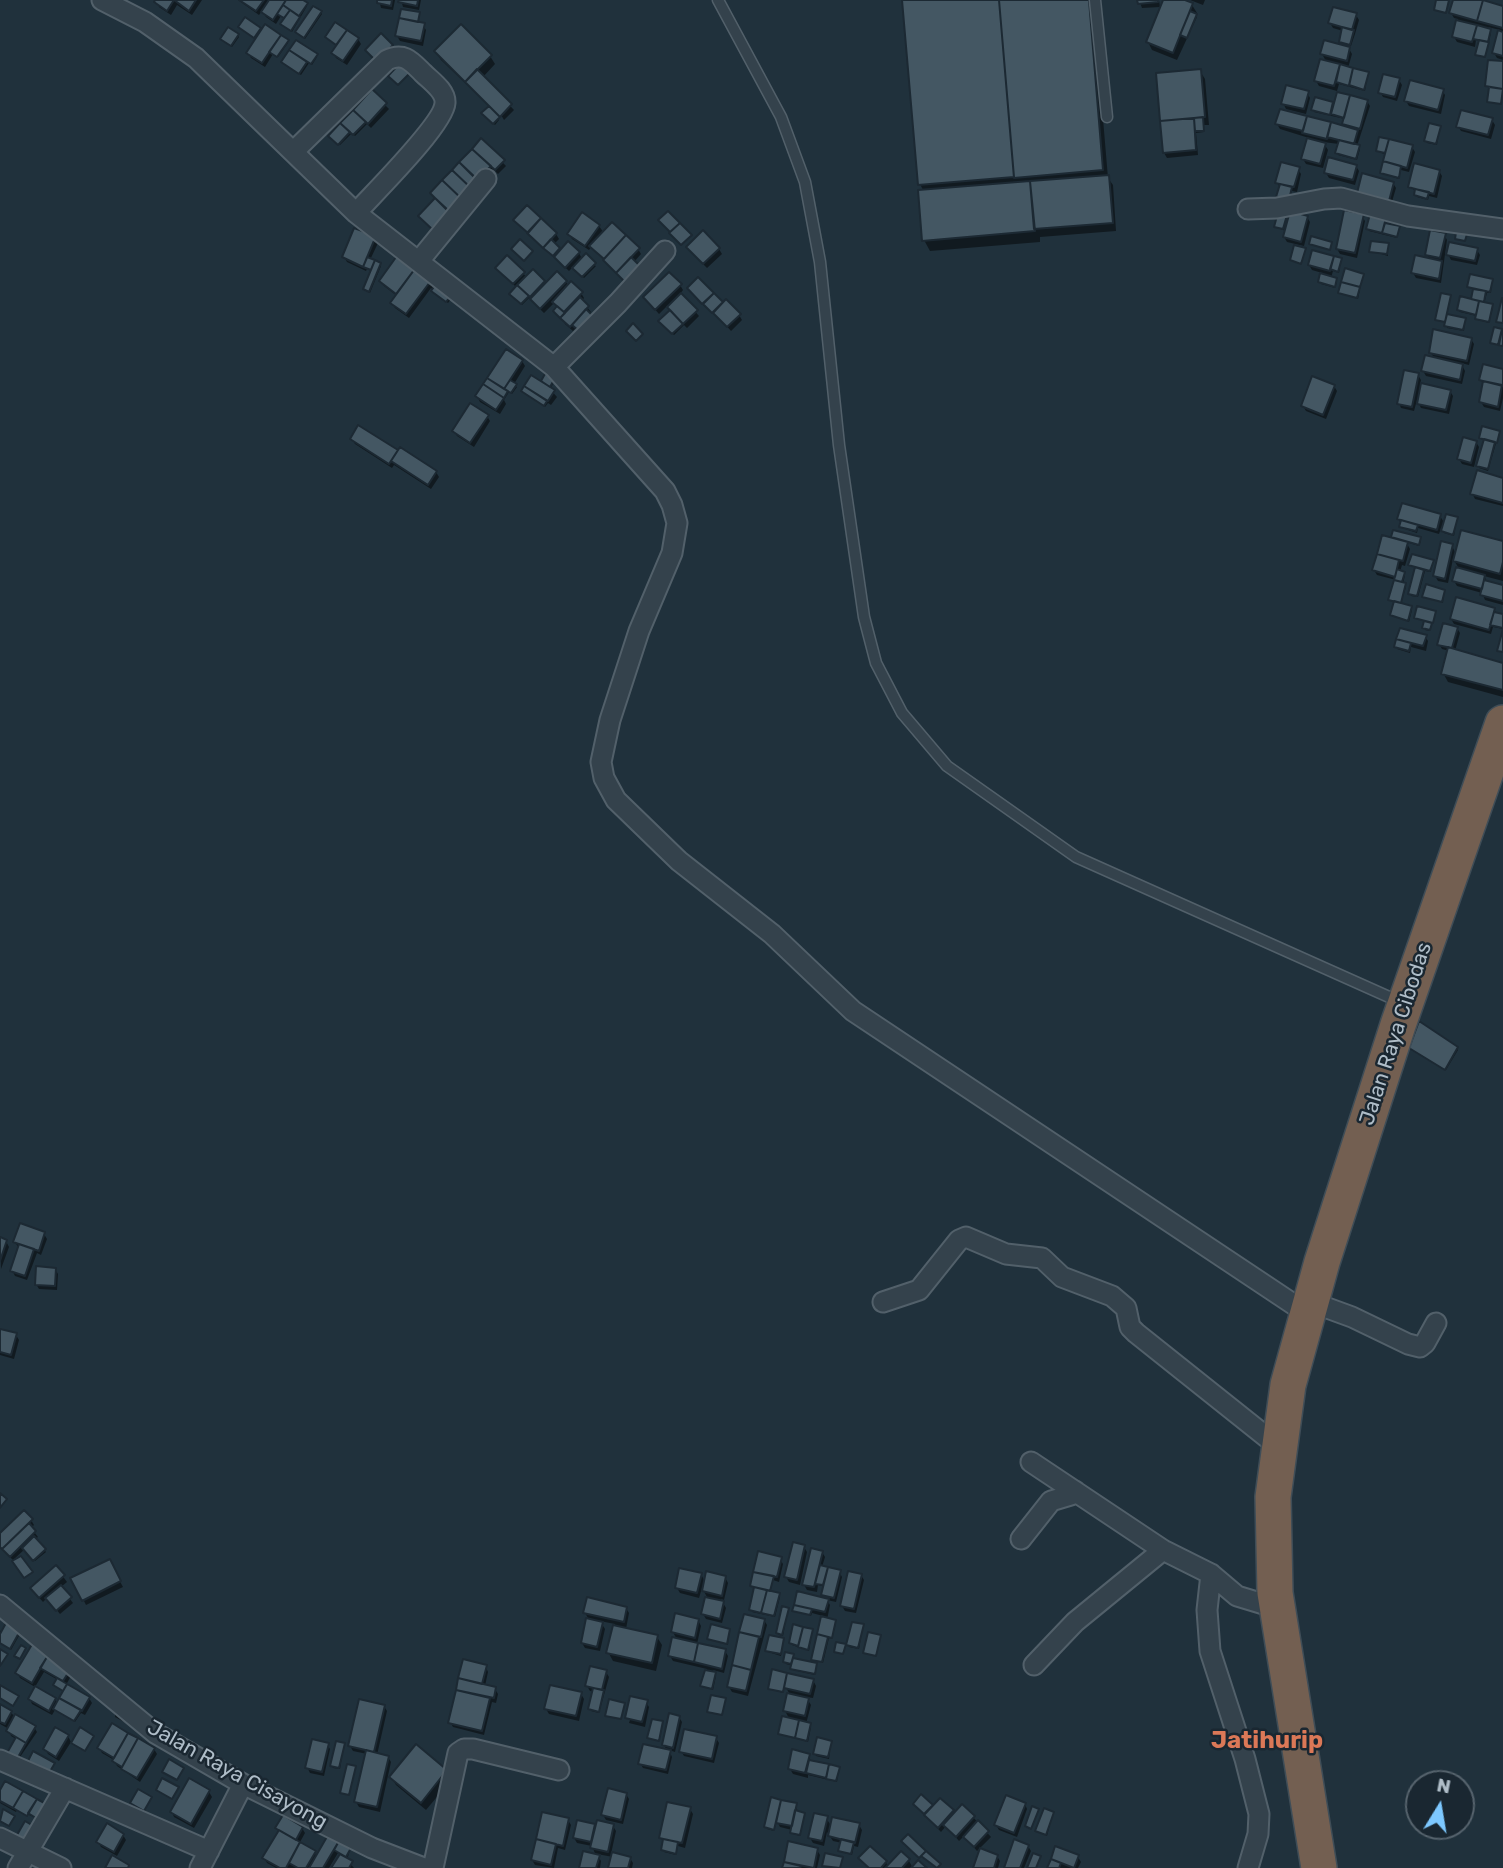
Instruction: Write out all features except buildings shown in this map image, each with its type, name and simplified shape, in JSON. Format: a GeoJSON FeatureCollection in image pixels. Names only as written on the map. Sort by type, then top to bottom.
{"type":"FeatureCollection","features":[{"type":"Feature","properties":{"kind":"highway","name":"Jalan Raya Cibodas"},"geometry":{"type":"LineString","coordinates":[[1319,1868],[1275,1593],[1273,1497],[1288,1385],[1405,1004],[1503,723]]}},
{"type":"Feature","properties":{"kind":"street"},"geometry":{"type":"LineString","coordinates":[[102,0],[145,22],[196,58],[356,213],[554,367],[665,491],[673,505],[677,523],[672,553],[639,631],[610,720],[601,762],[604,778],[616,800],[679,861],[772,934],[853,1011],[1306,1321],[1420,1347],[1436,1323]]}},
{"type":"Feature","properties":{"kind":"street"},"geometry":{"type":"LineString","coordinates":[[293,151],[387,60],[396,56],[410,59],[443,93],[445,103],[441,115],[417,146],[356,213]]}},
{"type":"Feature","properties":{"kind":"street"},"geometry":{"type":"LineString","coordinates":[[419,261],[486,179]]}},
{"type":"Feature","properties":{"kind":"street"},"geometry":{"type":"LineString","coordinates":[[1248,209],[1278,208],[1340,198],[1408,216],[1503,229]]}},
{"type":"Feature","properties":{"kind":"street"},"geometry":{"type":"LineString","coordinates":[[554,367],[665,251]]}},
{"type":"Feature","properties":{"kind":"street"},"geometry":{"type":"LineString","coordinates":[[883,1303],[919,1290],[959,1240],[966,1237],[1006,1254],[1042,1258],[1062,1277],[1123,1303],[1130,1326],[1136,1333],[1279,1447]]}},
{"type":"Feature","properties":{"kind":"street"},"geometry":{"type":"LineString","coordinates":[[1031,1462],[1163,1550],[1211,1574],[1237,1595],[1270,1606],[1279,1617]]}},
{"type":"Feature","properties":{"kind":"street"},"geometry":{"type":"LineString","coordinates":[[1021,1539],[1051,1501],[1071,1495],[1075,1491]]}},
{"type":"Feature","properties":{"kind":"street"},"geometry":{"type":"LineString","coordinates":[[1034,1665],[1075,1622],[1163,1550]]}},
{"type":"Feature","properties":{"kind":"street"},"geometry":{"type":"LineString","coordinates":[[1211,1574],[1207,1610],[1210,1651],[1245,1759],[1259,1814],[1258,1835],[1248,1868]]}},
{"type":"Feature","properties":{"kind":"street","name":"Jalan Raya Cisayong"},"geometry":{"type":"LineString","coordinates":[[0,1605],[155,1733],[243,1784],[372,1848],[424,1868]]}},
{"type":"Feature","properties":{"kind":"street"},"geometry":{"type":"LineString","coordinates":[[433,1868],[458,1753],[464,1749],[472,1749],[559,1770]]}},
{"type":"Feature","properties":{"kind":"street"},"geometry":{"type":"LineString","coordinates":[[0,1760],[65,1787],[205,1859],[243,1784]]}},
{"type":"Feature","properties":{"kind":"street"},"geometry":{"type":"LineString","coordinates":[[22,1860],[65,1787]]}},
{"type":"Feature","properties":{"kind":"street"},"geometry":{"type":"LineString","coordinates":[[0,1838],[22,1860],[61,1868]]}},
{"type":"Feature","properties":{"kind":"lane"},"geometry":{"type":"LineString","coordinates":[[1095,0],[1107,117]]}},
{"type":"Feature","properties":{"kind":"lane"},"geometry":{"type":"LineString","coordinates":[[720,1],[781,117],[804,182],[820,262],[839,445],[864,617],[876,663],[902,713],[947,766],[1076,857],[1405,1004]]}},
{"type":"Feature","properties":{"kind":"district","name":"Jatihurip"},"geometry":{"type":"Point","coordinates":[1267,1741]}}]}
